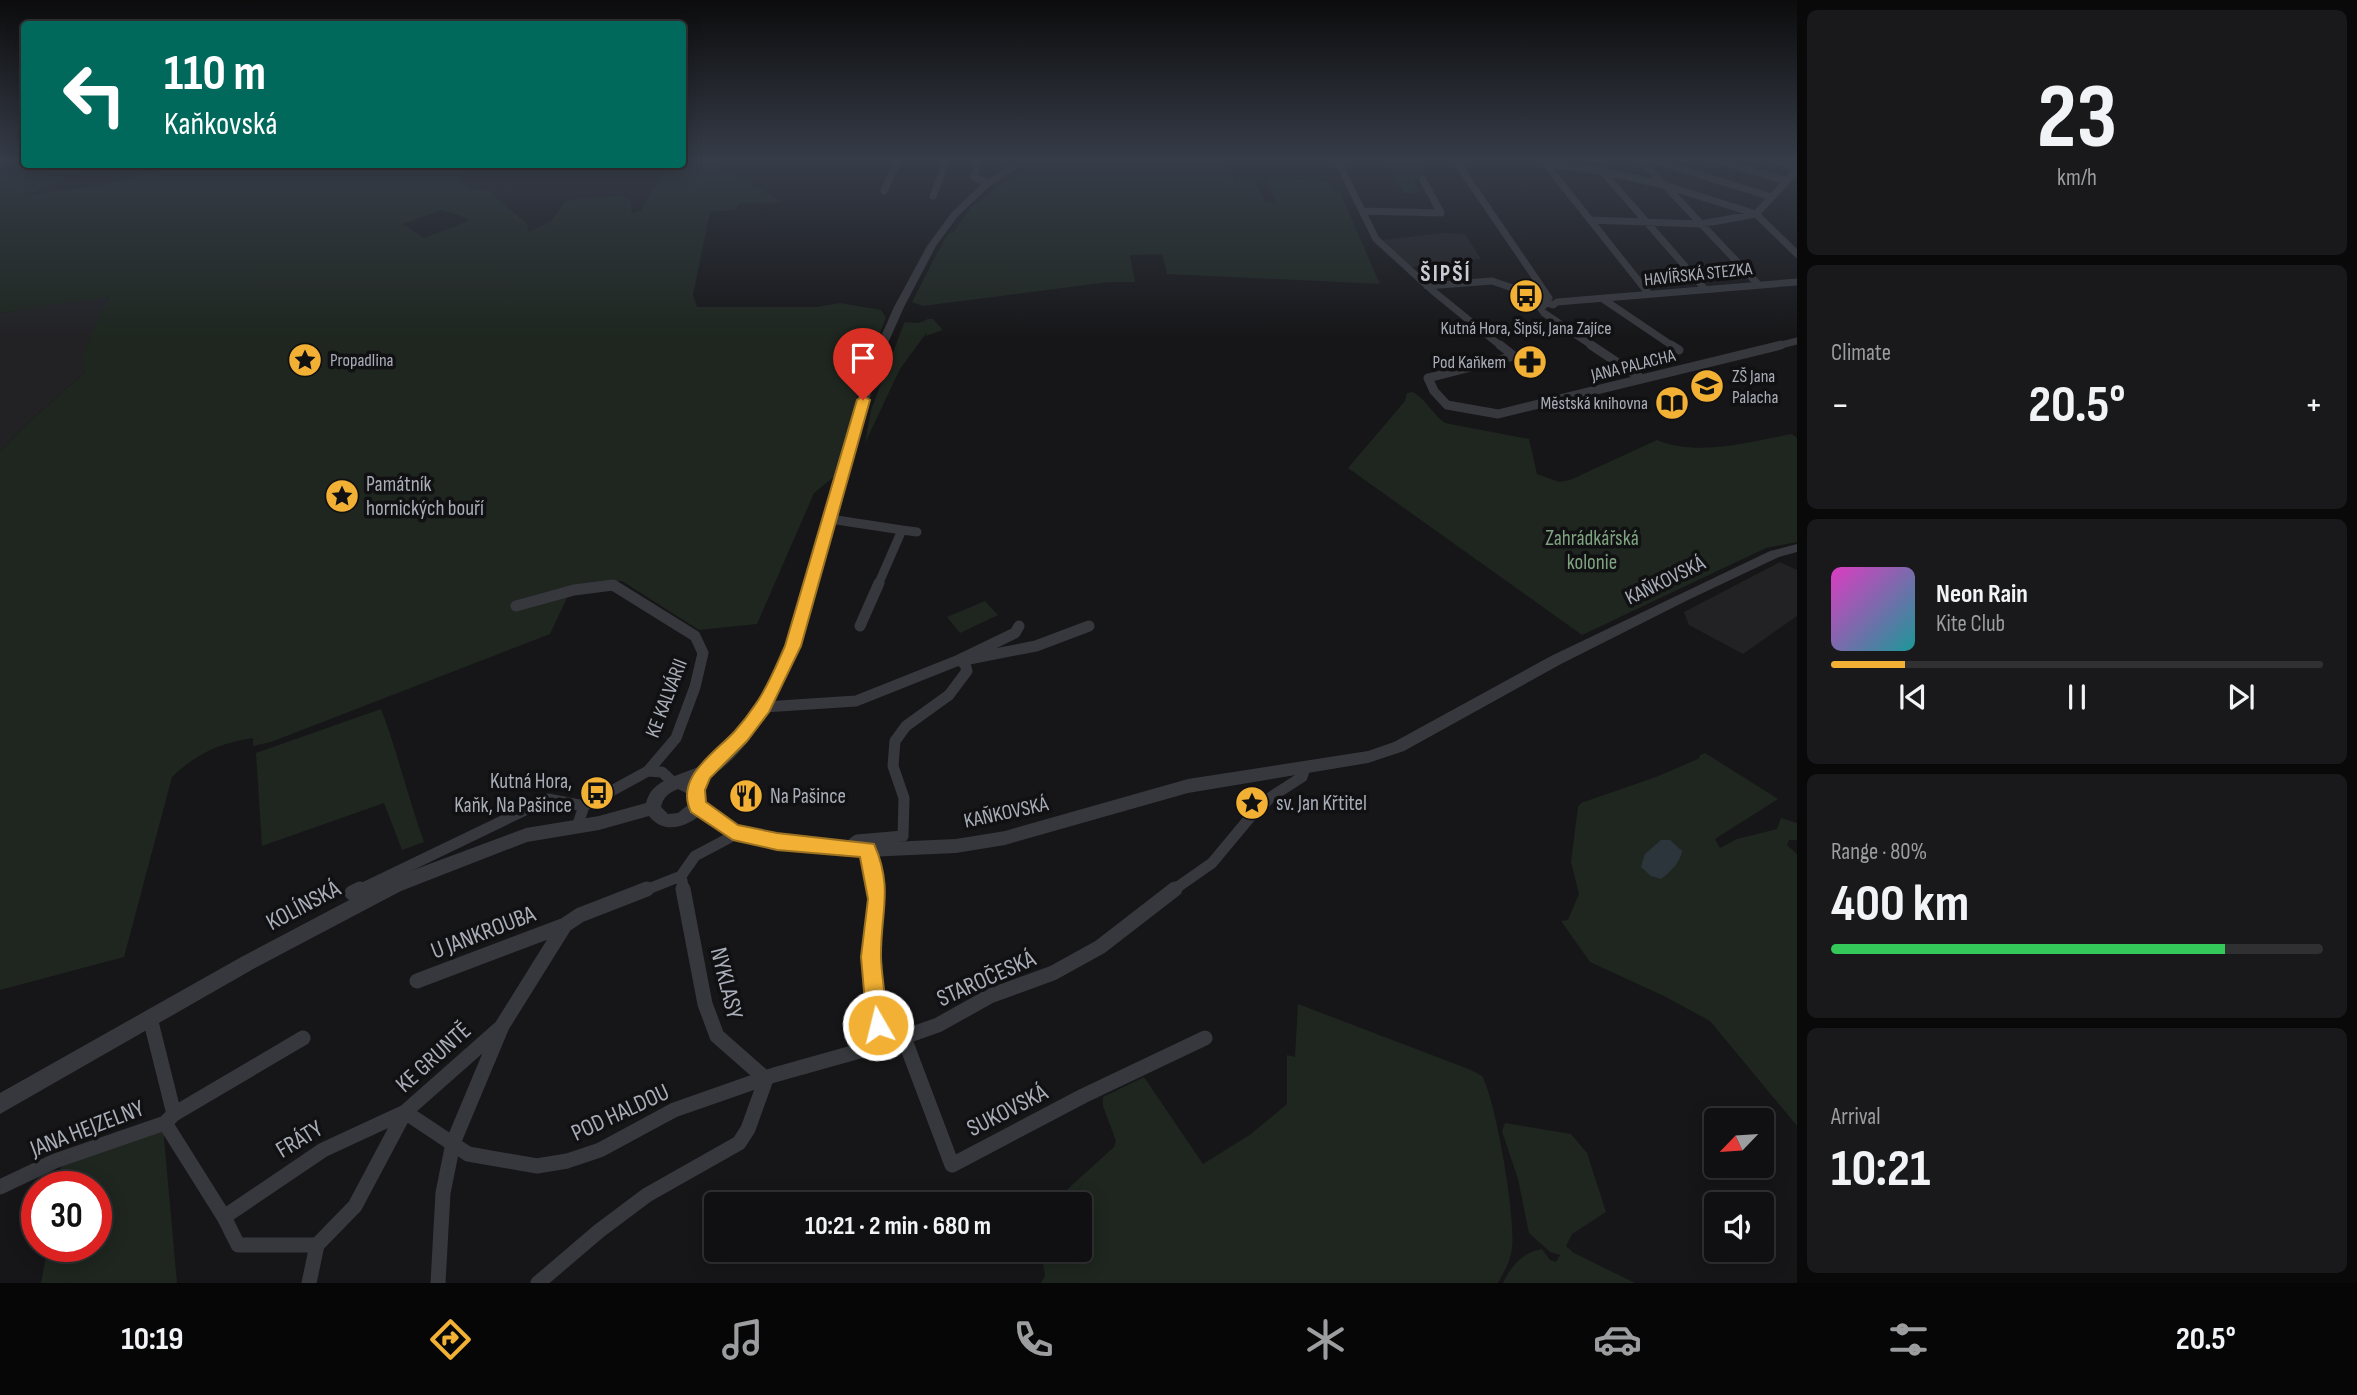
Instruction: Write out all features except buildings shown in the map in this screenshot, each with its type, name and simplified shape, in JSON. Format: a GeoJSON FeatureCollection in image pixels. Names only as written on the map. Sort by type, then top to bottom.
{"type":"FeatureCollection","features":[{"type":"Feature","properties":{"kind":"street"},"geometry":{"type":"LineString","coordinates":[[691,799],[658,792],[653,808],[660,818],[667,821],[691,799],[703,773],[741,736],[764,707],[793,646],[879,352],[899,307],[950,220]]}},
{"type":"Feature","properties":{"kind":"street"},"geometry":{"type":"LineString","coordinates":[[1366,220],[1376,239],[1427,286],[1492,281],[1548,300]]}},
{"type":"Feature","properties":{"kind":"street"},"geometry":{"type":"LineString","coordinates":[[1495,220],[1548,300]]}},
{"type":"Feature","properties":{"kind":"street"},"geometry":{"type":"LineString","coordinates":[[1590,220],[1701,224],[1724,220]]}},
{"type":"Feature","properties":{"kind":"street"},"geometry":{"type":"LineString","coordinates":[[1590,220],[1649,294]]}},
{"type":"Feature","properties":{"kind":"street"},"geometry":{"type":"LineString","coordinates":[[1697,220],[1757,283]]}},
{"type":"Feature","properties":{"kind":"street"},"geometry":{"type":"LineString","coordinates":[[1762,220],[1797,254]]}},
{"type":"Feature","properties":{"kind":"street"},"geometry":{"type":"LineString","coordinates":[[1646,222],[1704,288]]}},
{"type":"Feature","properties":{"kind":"street","name":"HAVÍŘSKÁ STEZKA"},"geometry":{"type":"LineString","coordinates":[[1548,300],[1603,299],[1757,283],[1797,282]]}},
{"type":"Feature","properties":{"kind":"street","name":"JANA PALACHA"},"geometry":{"type":"LineString","coordinates":[[1427,286],[1514,356],[1428,378],[1438,399],[1450,409],[1459,411],[1476,409],[1498,414],[1797,341]]}},
{"type":"Feature","properties":{"kind":"street","name":"HAVÍŘSKÁ STEZKA"},"geometry":{"type":"LineString","coordinates":[[1603,299],[1679,350]]}},
{"type":"Feature","properties":{"kind":"street"},"geometry":{"type":"LineString","coordinates":[[1548,300],[1541,309],[1544,313],[1642,379]]}},
{"type":"Feature","properties":{"kind":"street"},"geometry":{"type":"LineString","coordinates":[[830,516],[917,532]]}},
{"type":"Feature","properties":{"kind":"street"},"geometry":{"type":"LineString","coordinates":[[860,626],[902,530]]}},
{"type":"Feature","properties":{"kind":"street","name":"KAŇKOVSKÁ"},"geometry":{"type":"LineString","coordinates":[[691,799],[733,832],[777,842],[867,850],[956,846],[1005,838],[1188,786],[1368,757],[1399,747],[1556,660],[1729,574],[1774,554],[1797,548]]}},
{"type":"Feature","properties":{"kind":"street","name":"KE KALVÁRII"},"geometry":{"type":"LineString","coordinates":[[516,606],[574,590],[612,585],[688,630],[701,645],[702,653],[695,687],[676,738],[648,771]]}},
{"type":"Feature","properties":{"kind":"street"},"geometry":{"type":"LineString","coordinates":[[764,707],[856,701],[959,660],[1015,633],[1019,626]]}},
{"type":"Feature","properties":{"kind":"street"},"geometry":{"type":"LineString","coordinates":[[959,660],[1036,646],[1089,626]]}},
{"type":"Feature","properties":{"kind":"street"},"geometry":{"type":"LineString","coordinates":[[846,849],[856,840],[903,836],[904,798],[893,768],[893,751],[899,731],[914,718],[943,701],[957,685],[967,671],[965,664],[959,660]]}},
{"type":"Feature","properties":{"kind":"street","name":"STAROČESKÁ"},"geometry":{"type":"LineString","coordinates":[[766,1079],[939,1025],[990,996],[1053,973],[1100,947],[1212,863],[1258,810],[1302,777],[1309,767]]}},
{"type":"Feature","properties":{"kind":"street"},"geometry":{"type":"LineString","coordinates":[[352,893],[548,799],[583,806],[648,771],[662,772],[691,799]]}},
{"type":"Feature","properties":{"kind":"street"},"geometry":{"type":"LineString","coordinates":[[577,827],[583,806]]}},
{"type":"Feature","properties":{"kind":"street","name":"KOLÍNSKÁ"},"geometry":{"type":"LineString","coordinates":[[0,1104],[150,1018],[395,885],[526,835],[577,827],[653,808]]}},
{"type":"Feature","properties":{"kind":"street"},"geometry":{"type":"LineString","coordinates":[[565,925],[580,915],[681,876],[695,856],[729,838],[733,832]]}},
{"type":"Feature","properties":{"kind":"street"},"geometry":{"type":"LineString","coordinates":[[867,850],[876,883],[876,915],[871,957],[881,1045]]}},
{"type":"Feature","properties":{"kind":"street","name":"NYKLASY"},"geometry":{"type":"LineString","coordinates":[[681,876],[705,1004],[717,1036],[766,1079]]}},
{"type":"Feature","properties":{"kind":"street","name":"U JANKROUBA"},"geometry":{"type":"LineString","coordinates":[[417,981],[565,925]]}},
{"type":"Feature","properties":{"kind":"street","name":"KE GRUNTĚ"},"geometry":{"type":"LineString","coordinates":[[438,1283],[443,1193],[453,1143],[502,1026],[565,925]]}},
{"type":"Feature","properties":{"kind":"street","name":"JANA HEJZELNY"},"geometry":{"type":"LineString","coordinates":[[0,1187],[55,1161],[170,1118],[150,1018]]}},
{"type":"Feature","properties":{"kind":"street","name":"KE GRUNTĚ"},"geometry":{"type":"LineString","coordinates":[[453,1143],[405,1112],[502,1026]]}},
{"type":"Feature","properties":{"kind":"street"},"geometry":{"type":"LineString","coordinates":[[303,1038],[170,1118],[237,1245],[317,1245]]}},
{"type":"Feature","properties":{"kind":"street","name":"SUKOVSKÁ"},"geometry":{"type":"LineString","coordinates":[[904,1038],[952,1164],[1083,1096],[1205,1038]]}},
{"type":"Feature","properties":{"kind":"street"},"geometry":{"type":"LineString","coordinates":[[538,1283],[592,1235],[629,1207],[739,1144],[748,1130],[759,1092],[766,1079]]}},
{"type":"Feature","properties":{"kind":"street","name":"POD HALDOU"},"geometry":{"type":"LineString","coordinates":[[453,1143],[468,1154],[498,1161],[537,1166],[567,1161],[600,1150],[674,1110],[766,1079]]}},
{"type":"Feature","properties":{"kind":"street"},"geometry":{"type":"LineString","coordinates":[[309,1283],[317,1245],[355,1206],[405,1112]]}},
{"type":"Feature","properties":{"kind":"street","name":"FRÁTY"},"geometry":{"type":"LineString","coordinates":[[224,1217],[323,1150],[405,1112]]}},
{"type":"Feature","properties":{"kind":"shaded area"},"geometry":{"type":"Polygon","coordinates":[[[1444,233],[1465,234],[1481,259],[1411,267],[1382,240],[1444,233]]]}},
{"type":"Feature","properties":{"kind":"shaded area"},"geometry":{"type":"Polygon","coordinates":[[[109,296],[85,372],[22,428],[0,452],[0,313],[109,296]]]}},
{"type":"Feature","properties":{"kind":"shaded area"},"geometry":{"type":"Polygon","coordinates":[[[1780,562],[1797,570],[1797,616],[1743,654],[1689,625],[1684,612],[1780,562]]]}},
{"type":"Feature","properties":{"kind":"shaded area"},"geometry":{"type":"Polygon","coordinates":[[[1661,840],[1670,840],[1682,851],[1672,870],[1661,879],[1651,876],[1641,867],[1645,854],[1661,840]]]}},
{"type":"Feature","properties":{"kind":"green space"},"geometry":{"type":"Polygon","coordinates":[[[0,220],[414,220],[403,224],[424,238],[468,220],[522,220],[527,224],[529,232],[552,220],[708,220],[693,295],[697,307],[817,307],[840,303],[881,310],[886,318],[864,372],[835,476],[814,493],[757,624],[699,630],[622,581],[573,585],[550,634],[271,742],[253,746],[253,738],[209,751],[172,777],[124,957],[0,990],[0,452],[22,428],[85,372],[82,355],[109,297],[0,313],[0,220]]]}},
{"type":"Feature","properties":{"kind":"green space"},"geometry":{"type":"Polygon","coordinates":[[[961,220],[950,234],[962,220],[1352,220],[1380,284],[1167,274],[1162,254],[1130,255],[1135,282],[1109,282],[923,306],[912,302],[945,238],[961,220]]]}},
{"type":"Feature","properties":{"kind":"green space"},"geometry":{"type":"Polygon","coordinates":[[[933,319],[943,330],[926,336],[927,332],[900,369],[865,443],[871,410],[905,322],[919,323],[933,319]]]}},
{"type":"Feature","properties":{"kind":"green space","name":"Zahrádkářská kolonie"},"geometry":{"type":"Polygon","coordinates":[[[1413,392],[1445,423],[1529,439],[1537,474],[1559,482],[1570,480],[1657,440],[1673,445],[1706,448],[1792,434],[1797,438],[1797,542],[1766,548],[1582,635],[1348,468],[1405,401],[1407,393],[1413,392]]]}},
{"type":"Feature","properties":{"kind":"green space"},"geometry":{"type":"Polygon","coordinates":[[[985,601],[998,615],[960,633],[947,617],[985,601]]]}},
{"type":"Feature","properties":{"kind":"green space"},"geometry":{"type":"Polygon","coordinates":[[[381,709],[424,842],[402,850],[384,803],[262,846],[256,753],[381,709]]]}},
{"type":"Feature","properties":{"kind":"green space"},"geometry":{"type":"Polygon","coordinates":[[[1705,753],[1778,799],[1715,839],[1720,848],[1737,839],[1777,829],[1781,818],[1797,823],[1797,840],[1789,840],[1787,845],[1797,854],[1797,1126],[1710,1021],[1666,997],[1590,962],[1561,921],[1568,920],[1579,894],[1571,862],[1578,807],[1581,803],[1656,777],[1700,758],[1699,756],[1705,753]]]}},
{"type":"Feature","properties":{"kind":"green space"},"geometry":{"type":"Polygon","coordinates":[[[1298,1004],[1482,1076],[1499,1133],[1511,1212],[1511,1252],[1498,1283],[1041,1283],[1045,1276],[1043,1262],[1092,1262],[1092,1192],[1064,1192],[1114,1147],[1116,1141],[1103,1106],[1103,1097],[1144,1077],[1203,1164],[1251,1134],[1287,1104],[1287,1055],[1295,1057],[1298,1004]]]}},
{"type":"Feature","properties":{"kind":"green space"},"geometry":{"type":"Polygon","coordinates":[[[1505,1123],[1571,1134],[1587,1153],[1606,1212],[1572,1234],[1566,1246],[1574,1253],[1635,1283],[1503,1283],[1513,1266],[1529,1253],[1542,1249],[1550,1260],[1556,1262],[1560,1255],[1550,1252],[1529,1233],[1518,1179],[1502,1131],[1505,1123]]]}},
{"type":"Feature","properties":{"kind":"green space"},"geometry":{"type":"Polygon","coordinates":[[[163,1127],[177,1283],[41,1283],[45,1262],[112,1262],[112,1171],[60,1171],[63,1156],[163,1127]]]}},
{"type":"Feature","properties":{"kind":"place","name":"Kutná Hora, Šipší, Jana Zajíce"},"geometry":{"type":"Point","coordinates":[1526,296]}},
{"type":"Feature","properties":{"kind":"place","name":"Propadlina"},"geometry":{"type":"Point","coordinates":[305,360]}},
{"type":"Feature","properties":{"kind":"place","name":"Pod Kaňkem"},"geometry":{"type":"Point","coordinates":[1530,362]}},
{"type":"Feature","properties":{"kind":"place","name":"ZŠ Jana Palacha"},"geometry":{"type":"Point","coordinates":[1707,386]}},
{"type":"Feature","properties":{"kind":"place","name":"Městská knihovna"},"geometry":{"type":"Point","coordinates":[1672,403]}},
{"type":"Feature","properties":{"kind":"place","name":"Památník hornických bouří"},"geometry":{"type":"Point","coordinates":[342,496]}},
{"type":"Feature","properties":{"kind":"place","name":"Kutná Hora, Kaňk, Na Pašince"},"geometry":{"type":"Point","coordinates":[597,793]}},
{"type":"Feature","properties":{"kind":"place","name":"Na Pašince"},"geometry":{"type":"Point","coordinates":[746,796]}},
{"type":"Feature","properties":{"kind":"place","name":"sv. Jan Křtitel"},"geometry":{"type":"Point","coordinates":[1252,803]}},
{"type":"Feature","properties":{"kind":"district","name":"ŠIPŠÍ"},"geometry":{"type":"Point","coordinates":[1446,273]}},
{"type":"Feature","properties":{"kind":"route"},"geometry":{"type":"LineString","coordinates":[[863,400],[793,646],[779,679],[764,707],[741,736],[703,773],[696,790],[699,800],[697,806],[704,810],[708,817],[733,832],[777,842],[867,850],[876,883],[876,915],[871,957],[878,1025]]}}]}
